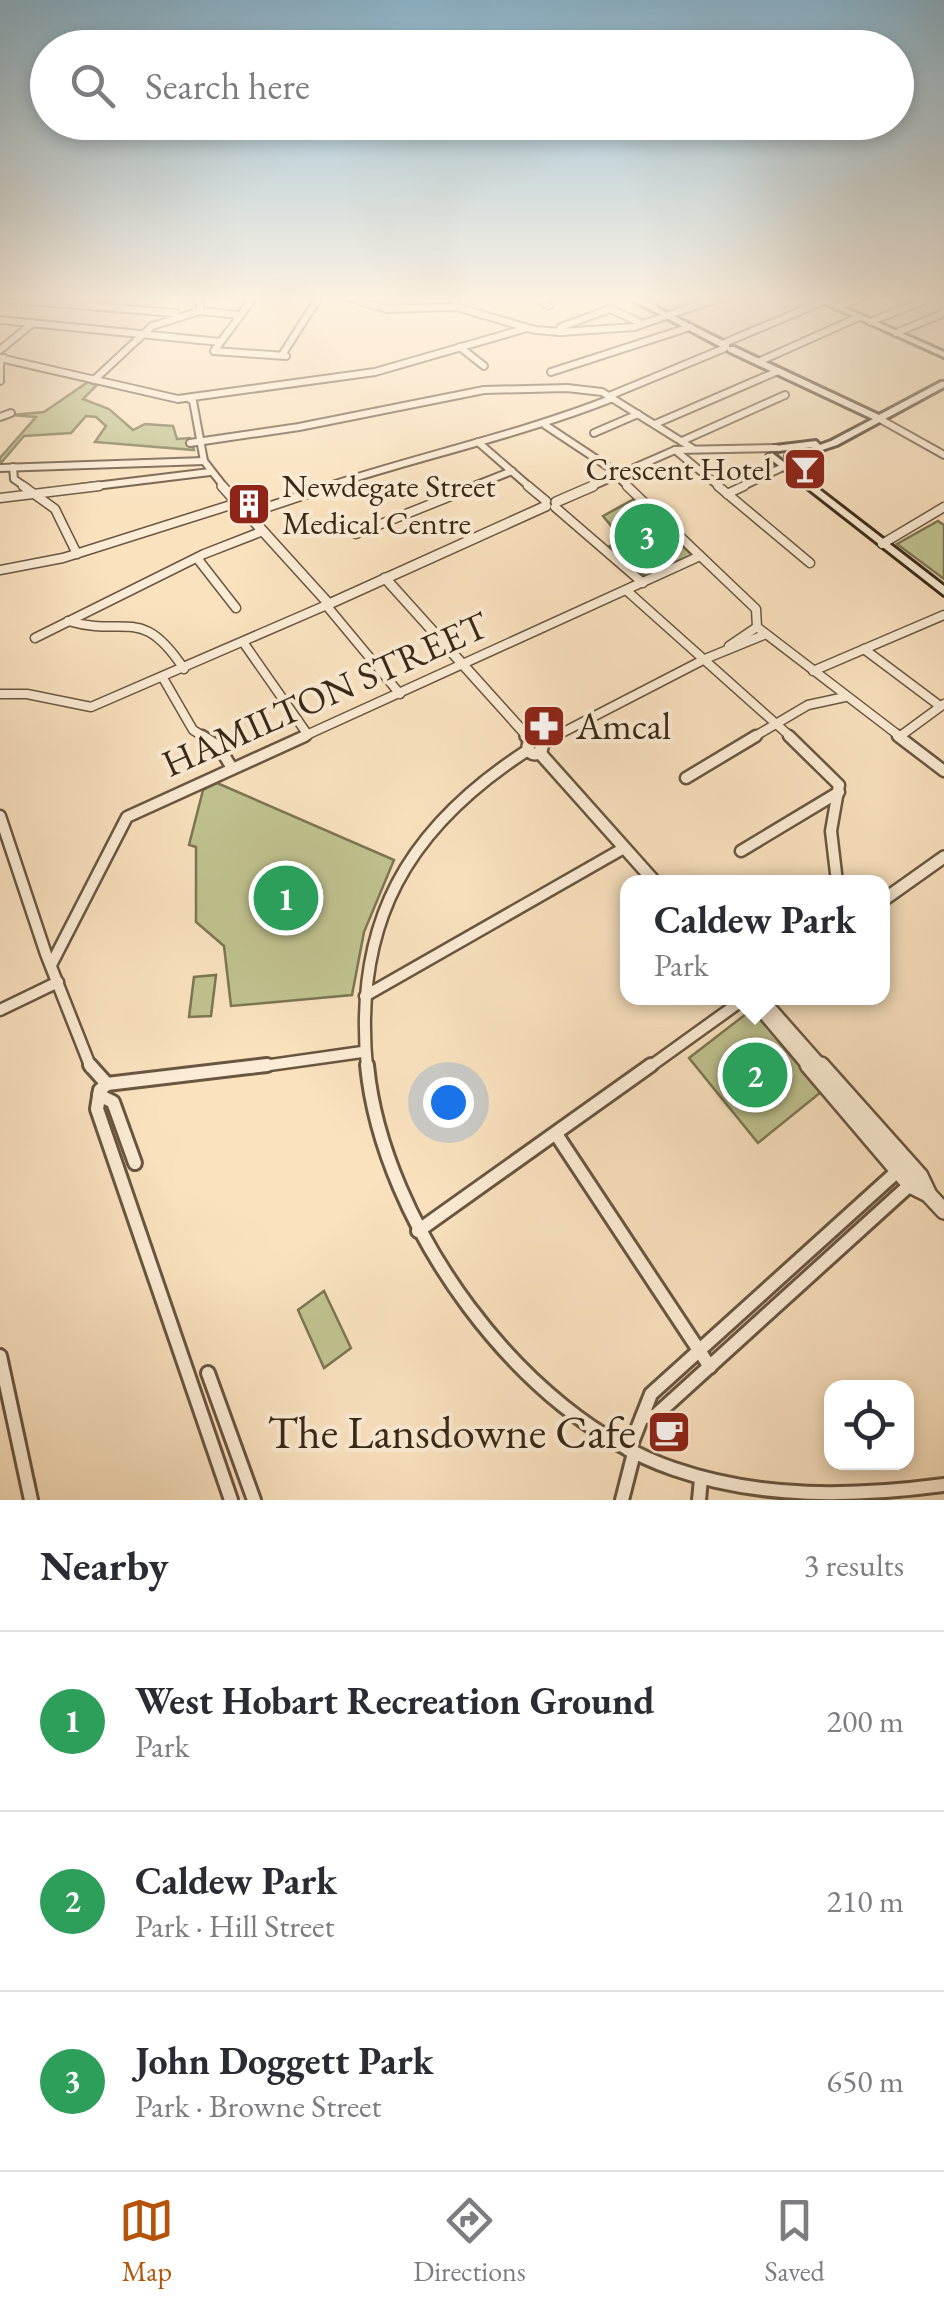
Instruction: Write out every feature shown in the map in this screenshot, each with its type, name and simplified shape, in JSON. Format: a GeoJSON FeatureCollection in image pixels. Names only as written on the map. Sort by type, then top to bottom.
{"type":"FeatureCollection","features":[{"type":"Feature","properties":{"kind":"main road"},"geometry":{"type":"LineString","coordinates":[[769,367],[878,418]]}},
{"type":"Feature","properties":{"kind":"main road"},"geometry":{"type":"LineString","coordinates":[[786,461],[827,446],[944,384]]}},
{"type":"Feature","properties":{"kind":"main road"},"geometry":{"type":"LineString","coordinates":[[774,452],[823,442],[860,427]]}},
{"type":"Feature","properties":{"kind":"main road"},"geometry":{"type":"LineString","coordinates":[[774,452],[944,588]]}},
{"type":"Feature","properties":{"kind":"street"},"geometry":{"type":"LineString","coordinates":[[40,367],[190,403],[392,367]]}},
{"type":"Feature","properties":{"kind":"street"},"geometry":{"type":"LineString","coordinates":[[94,380],[106,367]]}},
{"type":"Feature","properties":{"kind":"street"},"geometry":{"type":"LineString","coordinates":[[550,372],[566,367]]}},
{"type":"Feature","properties":{"kind":"street"},"geometry":{"type":"LineString","coordinates":[[247,514],[416,457],[545,426],[680,367]]}},
{"type":"Feature","properties":{"kind":"street"},"geometry":{"type":"LineString","coordinates":[[655,424],[778,371]]}},
{"type":"Feature","properties":{"kind":"street"},"geometry":{"type":"LineString","coordinates":[[195,442],[308,426],[484,390],[581,389],[611,397],[692,448]]}},
{"type":"Feature","properties":{"kind":"street"},"geometry":{"type":"LineString","coordinates":[[682,441],[785,395]]}},
{"type":"Feature","properties":{"kind":"street"},"geometry":{"type":"LineString","coordinates":[[190,403],[195,442],[210,472],[327,604],[400,694]]}},
{"type":"Feature","properties":{"kind":"street"},"geometry":{"type":"LineString","coordinates":[[594,432],[638,414]]}},
{"type":"Feature","properties":{"kind":"street"},"geometry":{"type":"LineString","coordinates":[[878,418],[944,454]]}},
{"type":"Feature","properties":{"kind":"street"},"geometry":{"type":"LineString","coordinates":[[545,426],[618,474],[756,609],[757,627],[944,771]]}},
{"type":"Feature","properties":{"kind":"street"},"geometry":{"type":"LineString","coordinates":[[478,442],[642,583]]}},
{"type":"Feature","properties":{"kind":"street"},"geometry":{"type":"LineString","coordinates":[[0,694],[28,694],[91,708],[675,450],[747,448],[774,452]]}},
{"type":"Feature","properties":{"kind":"street"},"geometry":{"type":"LineString","coordinates":[[675,450],[810,564]]}},
{"type":"Feature","properties":{"kind":"street"},"geometry":{"type":"LineString","coordinates":[[0,468],[204,461]]}},
{"type":"Feature","properties":{"kind":"street"},"geometry":{"type":"LineString","coordinates":[[727,494],[786,461]]}},
{"type":"Feature","properties":{"kind":"street"},"geometry":{"type":"LineString","coordinates":[[13,467],[14,479],[35,492],[59,516],[76,554]]}},
{"type":"Feature","properties":{"kind":"street"},"geometry":{"type":"LineString","coordinates":[[356,534],[512,471]]}},
{"type":"Feature","properties":{"kind":"street"},"geometry":{"type":"LineString","coordinates":[[0,498],[210,472]]}},
{"type":"Feature","properties":{"kind":"street"},"geometry":{"type":"LineString","coordinates":[[0,570],[76,554],[237,503]]}},
{"type":"Feature","properties":{"kind":"street"},"geometry":{"type":"LineString","coordinates":[[884,542],[944,507]]}},
{"type":"Feature","properties":{"kind":"street"},"geometry":{"type":"LineString","coordinates":[[35,638],[196,558],[263,531]]}},
{"type":"Feature","properties":{"kind":"street","name":"HAMILTON STREET"},"geometry":{"type":"LineString","coordinates":[[51,965],[127,817],[700,556]]}},
{"type":"Feature","properties":{"kind":"street"},"geometry":{"type":"LineString","coordinates":[[196,558],[236,608]]}},
{"type":"Feature","properties":{"kind":"street"},"geometry":{"type":"LineString","coordinates":[[386,578],[649,875]]}},
{"type":"Feature","properties":{"kind":"street"},"geometry":{"type":"LineString","coordinates":[[626,590],[836,778],[839,792],[831,831],[836,875]]}},
{"type":"Feature","properties":{"kind":"street"},"geometry":{"type":"LineString","coordinates":[[813,671],[944,616]]}},
{"type":"Feature","properties":{"kind":"street"},"geometry":{"type":"LineString","coordinates":[[68,622],[78,626],[141,627],[160,637],[184,669]]}},
{"type":"Feature","properties":{"kind":"street"},"geometry":{"type":"LineString","coordinates":[[729,649],[730,642],[757,627]]}},
{"type":"Feature","properties":{"kind":"street"},"geometry":{"type":"LineString","coordinates":[[766,634],[705,659],[535,747],[471,788],[416,848],[394,885],[382,916],[365,996],[362,1052],[382,1150],[418,1232],[450,1282],[510,1355],[594,1428],[632,1451],[701,1479],[797,1498],[889,1497],[944,1485]]}},
{"type":"Feature","properties":{"kind":"street"},"geometry":{"type":"LineString","coordinates":[[243,642],[308,734]]}},
{"type":"Feature","properties":{"kind":"street"},"geometry":{"type":"LineString","coordinates":[[864,649],[942,705],[899,737]]}},
{"type":"Feature","properties":{"kind":"street"},"geometry":{"type":"LineString","coordinates":[[163,678],[197,735],[213,742],[232,768]]}},
{"type":"Feature","properties":{"kind":"street"},"geometry":{"type":"LineString","coordinates":[[686,778],[808,705],[845,697]]}},
{"type":"Feature","properties":{"kind":"street"},"geometry":{"type":"LineString","coordinates":[[741,851],[839,792]]}},
{"type":"Feature","properties":{"kind":"street"},"geometry":{"type":"LineString","coordinates":[[0,816],[93,1074],[113,1102],[135,1162]]}},
{"type":"Feature","properties":{"kind":"street"},"geometry":{"type":"LineString","coordinates":[[365,996],[624,848]]}},
{"type":"Feature","properties":{"kind":"street"},"geometry":{"type":"LineString","coordinates":[[890,895],[944,858]]}},
{"type":"Feature","properties":{"kind":"street"},"geometry":{"type":"LineString","coordinates":[[0,1010],[58,982]]}},
{"type":"Feature","properties":{"kind":"street"},"geometry":{"type":"LineString","coordinates":[[418,1232],[747,1005]]}},
{"type":"Feature","properties":{"kind":"street"},"geometry":{"type":"LineString","coordinates":[[758,1005],[944,1212]]}},
{"type":"Feature","properties":{"kind":"street"},"geometry":{"type":"LineString","coordinates":[[103,1089],[362,1052]]}},
{"type":"Feature","properties":{"kind":"street"},"geometry":{"type":"LineString","coordinates":[[103,1089],[97,1108],[231,1500]]}},
{"type":"Feature","properties":{"kind":"street"},"geometry":{"type":"LineString","coordinates":[[556,1134],[710,1367]]}},
{"type":"Feature","properties":{"kind":"street"},"geometry":{"type":"LineString","coordinates":[[622,1500],[632,1451],[651,1394],[902,1166]]}},
{"type":"Feature","properties":{"kind":"street"},"geometry":{"type":"LineString","coordinates":[[642,1417],[655,1416],[915,1180]]}},
{"type":"Feature","properties":{"kind":"street"},"geometry":{"type":"LineString","coordinates":[[0,1356],[30,1500]]}},
{"type":"Feature","properties":{"kind":"street"},"geometry":{"type":"LineString","coordinates":[[208,1373],[254,1500]]}},
{"type":"Feature","properties":{"kind":"street"},"geometry":{"type":"LineString","coordinates":[[699,1500],[701,1479]]}},
{"type":"Feature","properties":{"kind":"green space"},"geometry":{"type":"Polygon","coordinates":[[[88,382],[97,385],[83,399],[109,409],[133,430],[145,424],[173,426],[177,439],[190,438],[194,450],[95,442],[106,426],[96,417],[86,416],[71,433],[24,436],[0,464],[0,458],[36,417],[12,415],[44,412],[88,382]]]}},
{"type":"Feature","properties":{"kind":"green space"},"geometry":{"type":"Polygon","coordinates":[[[634,499],[692,555],[645,576],[610,546],[622,539],[603,516],[634,499]]]}},
{"type":"Feature","properties":{"kind":"green space"},"geometry":{"type":"Polygon","coordinates":[[[938,521],[944,525],[944,579],[897,544],[938,521]]]}},
{"type":"Feature","properties":{"kind":"green space"},"geometry":{"type":"Polygon","coordinates":[[[217,783],[394,860],[364,932],[352,995],[231,1006],[224,946],[196,922],[196,847],[189,845],[203,790],[217,783]]]}},
{"type":"Feature","properties":{"kind":"green space"},"geometry":{"type":"Polygon","coordinates":[[[216,975],[211,1016],[189,1017],[194,977],[216,975]]]}},
{"type":"Feature","properties":{"kind":"green space"},"geometry":{"type":"Polygon","coordinates":[[[746,1014],[759,1015],[821,1092],[758,1143],[689,1058],[746,1014]]]}},
{"type":"Feature","properties":{"kind":"green space"},"geometry":{"type":"Polygon","coordinates":[[[324,1291],[351,1348],[324,1368],[298,1310],[324,1291]]]}},
{"type":"Feature","properties":{"kind":"building","name":"The Lansdowne Cafe"},"geometry":{"type":"Polygon","coordinates":[[[670,1420],[682,1426],[678,1449],[652,1442],[651,1438],[670,1420]]]}},
{"type":"Feature","properties":{"kind":"place","name":"Crescent Hotel"},"geometry":{"type":"Point","coordinates":[805,469]}},
{"type":"Feature","properties":{"kind":"place","name":"Newdegate Street Medical Centre"},"geometry":{"type":"Point","coordinates":[249,504]}},
{"type":"Feature","properties":{"kind":"place","name":"John Doggett Park"},"geometry":{"type":"Point","coordinates":[647,536]}},
{"type":"Feature","properties":{"kind":"place","name":"Amcal"},"geometry":{"type":"Point","coordinates":[544,726]}},
{"type":"Feature","properties":{"kind":"place","name":"West Hobart Recreation Ground"},"geometry":{"type":"Point","coordinates":[286,898]}},
{"type":"Feature","properties":{"kind":"place","name":"Caldew Park"},"geometry":{"type":"Point","coordinates":[755,1075]}},
{"type":"Feature","properties":{"kind":"place","name":"The Lansdowne Cafe"},"geometry":{"type":"Point","coordinates":[669,1432]}}]}
